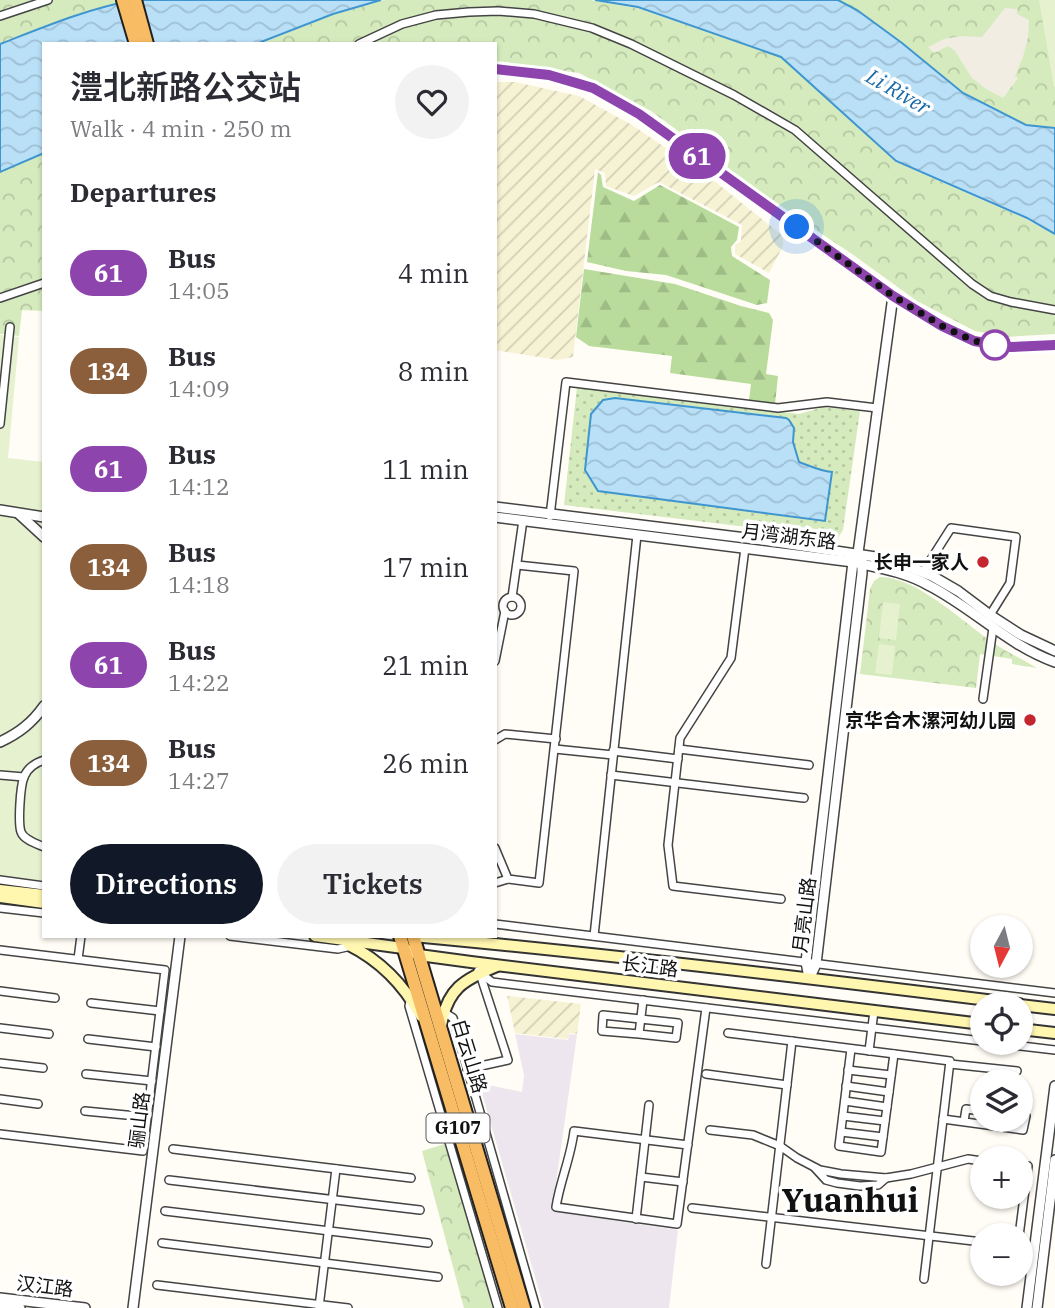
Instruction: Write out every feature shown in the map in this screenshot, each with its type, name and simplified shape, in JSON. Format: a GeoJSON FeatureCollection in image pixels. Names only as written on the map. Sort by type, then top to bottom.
{"type":"FeatureCollection","features":[{"type":"Feature","properties":{"kind":"highway"},"geometry":{"type":"LineString","coordinates":[[123,0],[135,42]]}},
{"type":"Feature","properties":{"kind":"highway"},"geometry":{"type":"LineString","coordinates":[[135,0],[147,42]]}},
{"type":"Feature","properties":{"kind":"highway","name":"白云山路"},"geometry":{"type":"LineString","coordinates":[[414,938],[439,1009],[434,1028],[512,1308]]}},
{"type":"Feature","properties":{"kind":"highway","name":"白云山路"},"geometry":{"type":"LineString","coordinates":[[401,942],[413,992],[434,1028],[524,1308]]}},
{"type":"Feature","properties":{"kind":"main road"},"geometry":{"type":"LineString","coordinates":[[0,890],[42,895]]}},
{"type":"Feature","properties":{"kind":"main road"},"geometry":{"type":"LineString","coordinates":[[0,897],[42,902]]}},
{"type":"Feature","properties":{"kind":"main road","name":"长江路"},"geometry":{"type":"LineString","coordinates":[[325,938],[350,943],[401,942],[419,955],[970,1023]]}},
{"type":"Feature","properties":{"kind":"main road","name":"长江路"},"geometry":{"type":"LineString","coordinates":[[459,939],[491,940],[970,999]]}},
{"type":"Feature","properties":{"kind":"main road"},"geometry":{"type":"LineString","coordinates":[[350,943],[371,956],[413,992]]}},
{"type":"Feature","properties":{"kind":"main road"},"geometry":{"type":"LineString","coordinates":[[439,1009],[458,986],[500,965]]}},
{"type":"Feature","properties":{"kind":"main road","name":"长江路"},"geometry":{"type":"LineString","coordinates":[[1033,1006],[1055,1009]]}},
{"type":"Feature","properties":{"kind":"main road"},"geometry":{"type":"LineString","coordinates":[[1033,1030],[1055,1033]]}},
{"type":"Feature","properties":{"kind":"street"},"geometry":{"type":"LineString","coordinates":[[0,16],[48,0]]}},
{"type":"Feature","properties":{"kind":"street"},"geometry":{"type":"LineString","coordinates":[[363,42],[402,24],[436,15],[458,13],[498,11],[534,14],[592,28],[631,44],[734,95],[795,130],[972,284],[990,296],[1055,310]]}},
{"type":"Feature","properties":{"kind":"street"},"geometry":{"type":"LineString","coordinates":[[497,69],[549,75],[593,88],[639,114],[893,296],[942,326],[974,341],[1011,347],[1055,345]]}},
{"type":"Feature","properties":{"kind":"street"},"geometry":{"type":"LineString","coordinates":[[0,298],[42,284]]}},
{"type":"Feature","properties":{"kind":"street","name":"月亮山路"},"geometry":{"type":"LineString","coordinates":[[809,978],[858,560],[893,296]]}},
{"type":"Feature","properties":{"kind":"street"},"geometry":{"type":"LineString","coordinates":[[0,424],[3,373],[10,327]]}},
{"type":"Feature","properties":{"kind":"street"},"geometry":{"type":"LineString","coordinates":[[550,518],[566,382],[778,408],[827,402],[877,408]]}},
{"type":"Feature","properties":{"kind":"street","name":"月湾湖东路"},"geometry":{"type":"LineString","coordinates":[[497,507],[637,535],[858,560],[889,559],[923,572],[958,591],[1021,635],[1055,651]]}},
{"type":"Feature","properties":{"kind":"street"},"geometry":{"type":"LineString","coordinates":[[0,508],[17,513],[42,515]]}},
{"type":"Feature","properties":{"kind":"street"},"geometry":{"type":"LineString","coordinates":[[0,508],[42,515]]}},
{"type":"Feature","properties":{"kind":"street"},"geometry":{"type":"LineString","coordinates":[[17,513],[42,535]]}},
{"type":"Feature","properties":{"kind":"street","name":"月湾湖东路"},"geometry":{"type":"LineString","coordinates":[[497,517],[523,520],[550,518],[858,560],[930,585],[993,628],[1055,662]]}},
{"type":"Feature","properties":{"kind":"street"},"geometry":{"type":"LineString","coordinates":[[512,597],[523,520]]}},
{"type":"Feature","properties":{"kind":"street"},"geometry":{"type":"LineString","coordinates":[[923,572],[951,528],[1016,537],[1010,583],[990,615]]}},
{"type":"Feature","properties":{"kind":"street"},"geometry":{"type":"LineString","coordinates":[[594,936],[637,535]]}},
{"type":"Feature","properties":{"kind":"street"},"geometry":{"type":"LineString","coordinates":[[744,548],[731,658],[680,738],[668,845],[673,886],[781,899]]}},
{"type":"Feature","properties":{"kind":"street"},"geometry":{"type":"LineString","coordinates":[[497,882],[508,879],[539,883],[574,571],[517,565]]}},
{"type":"Feature","properties":{"kind":"street"},"geometry":{"type":"LineString","coordinates":[[497,651],[505,611],[503,606],[505,601],[512,597]]}},
{"type":"Feature","properties":{"kind":"street"},"geometry":{"type":"LineString","coordinates":[[505,611],[513,615],[520,610],[519,602],[512,597]]}},
{"type":"Feature","properties":{"kind":"street"},"geometry":{"type":"LineString","coordinates":[[983,699],[993,628]]}},
{"type":"Feature","properties":{"kind":"street"},"geometry":{"type":"LineString","coordinates":[[0,741],[20,732],[42,709]]}},
{"type":"Feature","properties":{"kind":"street"},"geometry":{"type":"LineString","coordinates":[[497,739],[505,734],[556,740]]}},
{"type":"Feature","properties":{"kind":"street"},"geometry":{"type":"LineString","coordinates":[[555,749],[678,759]]}},
{"type":"Feature","properties":{"kind":"street"},"geometry":{"type":"LineString","coordinates":[[679,749],[809,765]]}},
{"type":"Feature","properties":{"kind":"street"},"geometry":{"type":"LineString","coordinates":[[42,761],[33,765],[24,777],[19,816],[24,837],[42,846]]}},
{"type":"Feature","properties":{"kind":"street"},"geometry":{"type":"LineString","coordinates":[[0,775],[24,777]]}},
{"type":"Feature","properties":{"kind":"street"},"geometry":{"type":"LineString","coordinates":[[611,775],[804,798]]}},
{"type":"Feature","properties":{"kind":"street"},"geometry":{"type":"LineString","coordinates":[[497,853],[508,879]]}},
{"type":"Feature","properties":{"kind":"street"},"geometry":{"type":"LineString","coordinates":[[0,880],[42,886]]}},
{"type":"Feature","properties":{"kind":"street"},"geometry":{"type":"LineString","coordinates":[[0,908],[42,913]]}},
{"type":"Feature","properties":{"kind":"street"},"geometry":{"type":"LineString","coordinates":[[497,924],[1055,993]]}},
{"type":"Feature","properties":{"kind":"street"},"geometry":{"type":"LineString","coordinates":[[78,959],[81,938]]}},
{"type":"Feature","properties":{"kind":"street","name":"骊山路"},"geometry":{"type":"LineString","coordinates":[[133,1308],[180,938]]}},
{"type":"Feature","properties":{"kind":"street"},"geometry":{"type":"LineString","coordinates":[[247,938],[338,949],[350,943]]}},
{"type":"Feature","properties":{"kind":"street"},"geometry":{"type":"LineString","coordinates":[[0,950],[165,970],[143,1151],[0,1134]]}},
{"type":"Feature","properties":{"kind":"street"},"geometry":{"type":"LineString","coordinates":[[471,962],[492,982],[970,1040]]}},
{"type":"Feature","properties":{"kind":"street"},"geometry":{"type":"LineString","coordinates":[[467,1069],[508,1060],[480,973]]}},
{"type":"Feature","properties":{"kind":"street"},"geometry":{"type":"LineString","coordinates":[[0,991],[55,998]]}},
{"type":"Feature","properties":{"kind":"street"},"geometry":{"type":"LineString","coordinates":[[413,992],[409,1006],[498,1308]]}},
{"type":"Feature","properties":{"kind":"street"},"geometry":{"type":"LineString","coordinates":[[639,1034],[643,1000]]}},
{"type":"Feature","properties":{"kind":"street"},"geometry":{"type":"LineString","coordinates":[[91,1003],[160,1011]]}},
{"type":"Feature","properties":{"kind":"street"},"geometry":{"type":"LineString","coordinates":[[688,1145],[574,1131],[573,1145],[559,1187],[556,1207],[677,1224],[688,1145],[706,1008]]}},
{"type":"Feature","properties":{"kind":"street"},"geometry":{"type":"LineString","coordinates":[[439,1009],[453,1018],[536,1308]]}},
{"type":"Feature","properties":{"kind":"street"},"geometry":{"type":"LineString","coordinates":[[869,1051],[874,1012]]}},
{"type":"Feature","properties":{"kind":"street"},"geometry":{"type":"LineString","coordinates":[[603,1015],[678,1023],[676,1038],[639,1034],[601,1031],[603,1015]]}},
{"type":"Feature","properties":{"kind":"street"},"geometry":{"type":"LineString","coordinates":[[0,1028],[49,1034]]}},
{"type":"Feature","properties":{"kind":"street"},"geometry":{"type":"LineString","coordinates":[[728,1033],[998,1069]]}},
{"type":"Feature","properties":{"kind":"street"},"geometry":{"type":"LineString","coordinates":[[88,1039],[156,1047]]}},
{"type":"Feature","properties":{"kind":"street"},"geometry":{"type":"LineString","coordinates":[[766,1264],[792,1041]]}},
{"type":"Feature","properties":{"kind":"street"},"geometry":{"type":"LineString","coordinates":[[1033,1047],[1055,1050]]}},
{"type":"Feature","properties":{"kind":"street"},"geometry":{"type":"LineString","coordinates":[[851,1049],[839,1146],[881,1152],[894,1054]]}},
{"type":"Feature","properties":{"kind":"street"},"geometry":{"type":"LineString","coordinates":[[0,1063],[43,1068]]}},
{"type":"Feature","properties":{"kind":"street"},"geometry":{"type":"LineString","coordinates":[[924,1279],[950,1064]]}},
{"type":"Feature","properties":{"kind":"street"},"geometry":{"type":"LineString","coordinates":[[848,1070],[891,1075]]}},
{"type":"Feature","properties":{"kind":"street"},"geometry":{"type":"LineString","coordinates":[[86,1074],[152,1081]]}},
{"type":"Feature","properties":{"kind":"street"},"geometry":{"type":"LineString","coordinates":[[706,1074],[787,1085]]}},
{"type":"Feature","properties":{"kind":"street"},"geometry":{"type":"LineString","coordinates":[[846,1086],[889,1092]]}},
{"type":"Feature","properties":{"kind":"street"},"geometry":{"type":"LineString","coordinates":[[1027,1308],[1055,1086]]}},
{"type":"Feature","properties":{"kind":"street"},"geometry":{"type":"LineString","coordinates":[[0,1099],[38,1104]]}},
{"type":"Feature","properties":{"kind":"street"},"geometry":{"type":"LineString","coordinates":[[845,1101],[887,1107]]}},
{"type":"Feature","properties":{"kind":"street"},"geometry":{"type":"LineString","coordinates":[[636,1219],[649,1105]]}},
{"type":"Feature","properties":{"kind":"street"},"geometry":{"type":"LineString","coordinates":[[964,1121],[966,1109],[970,1110]]}},
{"type":"Feature","properties":{"kind":"street"},"geometry":{"type":"LineString","coordinates":[[85,1111],[147,1117]]}},
{"type":"Feature","properties":{"kind":"street"},"geometry":{"type":"LineString","coordinates":[[843,1116],[885,1121]]}},
{"type":"Feature","properties":{"kind":"street"},"geometry":{"type":"LineString","coordinates":[[943,1119],[970,1122]]}},
{"type":"Feature","properties":{"kind":"street"},"geometry":{"type":"LineString","coordinates":[[710,1130],[753,1135],[780,1146],[820,1170],[841,1174],[886,1178],[970,1159]]}},
{"type":"Feature","properties":{"kind":"street"},"geometry":{"type":"LineString","coordinates":[[841,1132],[883,1137]]}},
{"type":"Feature","properties":{"kind":"street"},"geometry":{"type":"LineString","coordinates":[[173,1149],[411,1178]]}},
{"type":"Feature","properties":{"kind":"street"},"geometry":{"type":"LineString","coordinates":[[1037,1308],[1055,1160]]}},
{"type":"Feature","properties":{"kind":"street"},"geometry":{"type":"LineString","coordinates":[[319,1306],[335,1169]]}},
{"type":"Feature","properties":{"kind":"street"},"geometry":{"type":"LineString","coordinates":[[641,1177],[683,1182]]}},
{"type":"Feature","properties":{"kind":"street"},"geometry":{"type":"LineString","coordinates":[[169,1180],[421,1210]]}},
{"type":"Feature","properties":{"kind":"street"},"geometry":{"type":"LineString","coordinates":[[692,1208],[970,1240]]}},
{"type":"Feature","properties":{"kind":"street"},"geometry":{"type":"LineString","coordinates":[[165,1211],[428,1243]]}},
{"type":"Feature","properties":{"kind":"street"},"geometry":{"type":"LineString","coordinates":[[162,1243],[438,1278]]}},
{"type":"Feature","properties":{"kind":"street"},"geometry":{"type":"LineString","coordinates":[[158,1285],[348,1308]]}},
{"type":"Feature","properties":{"kind":"street","name":"汉江路"},"geometry":{"type":"LineString","coordinates":[[0,1298],[85,1308]]}},
{"type":"Feature","properties":{"kind":"street","name":"汉江路"},"geometry":{"type":"LineString","coordinates":[[0,1306],[20,1308]]}},
{"type":"Feature","properties":{"kind":"shaded area"},"geometry":{"type":"Polygon","coordinates":[[[1005,8],[1017,9],[1017,14],[1029,20],[1028,38],[1015,76],[1018,78],[1003,98],[972,78],[955,51],[948,46],[934,53],[928,47],[944,39],[961,36],[982,37],[1005,8]]]}},
{"type":"Feature","properties":{"kind":"shaded area"},"geometry":{"type":"Polygon","coordinates":[[[497,82],[515,82],[579,96],[632,125],[713,180],[783,236],[783,246],[769,273],[735,254],[735,246],[741,241],[742,225],[659,182],[634,196],[606,186],[605,173],[595,169],[573,357],[557,360],[497,350],[497,82]]]}},
{"type":"Feature","properties":{"kind":"shaded area"},"geometry":{"type":"Polygon","coordinates":[[[507,996],[581,1004],[577,1034],[569,1033],[568,1039],[515,1033],[507,996]]]}},
{"type":"Feature","properties":{"kind":"shaded area"},"geometry":{"type":"Polygon","coordinates":[[[515,1034],[568,1040],[569,1034],[577,1035],[552,1211],[678,1230],[669,1308],[544,1308],[479,1083],[522,1092],[524,1075],[515,1034]]]}},
{"type":"Feature","properties":{"kind":"green space"},"geometry":{"type":"Polygon","coordinates":[[[0,0],[133,0],[82,13],[0,43],[0,0]]]}},
{"type":"Feature","properties":{"kind":"green space"},"geometry":{"type":"Polygon","coordinates":[[[384,0],[590,0],[637,8],[780,57],[896,162],[1026,219],[1055,235],[1055,334],[1005,337],[975,331],[917,301],[780,206],[651,111],[579,73],[497,61],[497,42],[264,42],[333,15],[384,0]]]}},
{"type":"Feature","properties":{"kind":"green space"},"geometry":{"type":"Polygon","coordinates":[[[839,0],[1055,0],[1055,127],[1026,125],[963,92],[902,42],[839,0]]]}},
{"type":"Feature","properties":{"kind":"green space"},"geometry":{"type":"Polygon","coordinates":[[[1039,0],[1055,0],[1055,87],[1054,87],[1039,0]]]}},
{"type":"Feature","properties":{"kind":"green space"},"geometry":{"type":"Polygon","coordinates":[[[42,155],[42,311],[22,310],[19,336],[0,334],[0,172],[42,155]]]}},
{"type":"Feature","properties":{"kind":"green space"},"geometry":{"type":"Polygon","coordinates":[[[598,172],[603,187],[634,201],[660,185],[739,227],[737,240],[731,247],[732,256],[770,280],[767,303],[757,305],[666,275],[626,271],[587,262],[598,172]]]}},
{"type":"Feature","properties":{"kind":"green space"},"geometry":{"type":"Polygon","coordinates":[[[584,269],[675,284],[769,313],[773,320],[766,374],[778,376],[775,404],[749,400],[751,384],[670,373],[672,356],[589,346],[576,337],[584,269]]]}},
{"type":"Feature","properties":{"kind":"green space"},"geometry":{"type":"Polygon","coordinates":[[[0,335],[19,337],[8,458],[42,462],[42,881],[0,875],[0,335]]]}},
{"type":"Feature","properties":{"kind":"green space"},"geometry":{"type":"Polygon","coordinates":[[[577,387],[799,414],[824,407],[860,411],[843,530],[838,538],[564,505],[577,387]]]}},
{"type":"Feature","properties":{"kind":"green space"},"geometry":{"type":"Polygon","coordinates":[[[880,577],[908,584],[923,592],[990,641],[1037,668],[1012,664],[1012,659],[980,654],[976,688],[860,674],[870,589],[880,577]]]}},
{"type":"Feature","properties":{"kind":"green space"},"geometry":{"type":"Polygon","coordinates":[[[883,602],[900,604],[896,640],[879,638],[883,602]]]}},
{"type":"Feature","properties":{"kind":"green space"},"geometry":{"type":"Polygon","coordinates":[[[879,644],[895,646],[892,675],[875,673],[879,644]]]}},
{"type":"Feature","properties":{"kind":"green space"},"geometry":{"type":"Polygon","coordinates":[[[448,1143],[495,1308],[464,1308],[422,1151],[448,1143]]]}},
{"type":"Feature","properties":{"kind":"water"},"geometry":{"type":"Polygon","coordinates":[[[135,0],[381,0],[333,14],[261,42],[42,42],[42,154],[0,172],[0,44],[118,3],[135,0]]]}},
{"type":"Feature","properties":{"kind":"water","name":"Li River"},"geometry":{"type":"Polygon","coordinates":[[[595,0],[838,0],[857,10],[902,43],[963,93],[1026,125],[1055,128],[1055,234],[1027,218],[896,161],[781,57],[638,7],[595,0]]]}},
{"type":"Feature","properties":{"kind":"water"},"geometry":{"type":"Polygon","coordinates":[[[615,398],[786,418],[794,428],[793,442],[799,462],[832,472],[825,521],[598,491],[585,470],[591,414],[603,400],[615,398]]]}},
{"type":"Feature","properties":{"kind":"bus line","name":"61"},"geometry":{"type":"LineString","coordinates":[[497,69],[549,75],[593,88],[639,114],[893,296],[942,326],[974,341],[1011,347],[1055,345]]}},
{"type":"Feature","properties":{"kind":"place","name":"长申一家人"},"geometry":{"type":"Point","coordinates":[983,562]}},
{"type":"Feature","properties":{"kind":"place","name":"京华合木漯河幼儿园"},"geometry":{"type":"Point","coordinates":[1030,720]}},
{"type":"Feature","properties":{"kind":"district","name":"Yuanhui"},"geometry":{"type":"Point","coordinates":[850,1200]}},
{"type":"Feature","properties":{"kind":"route"},"geometry":{"type":"LineString","coordinates":[[797,227],[893,296],[942,326],[974,341],[995,345]]}}]}
